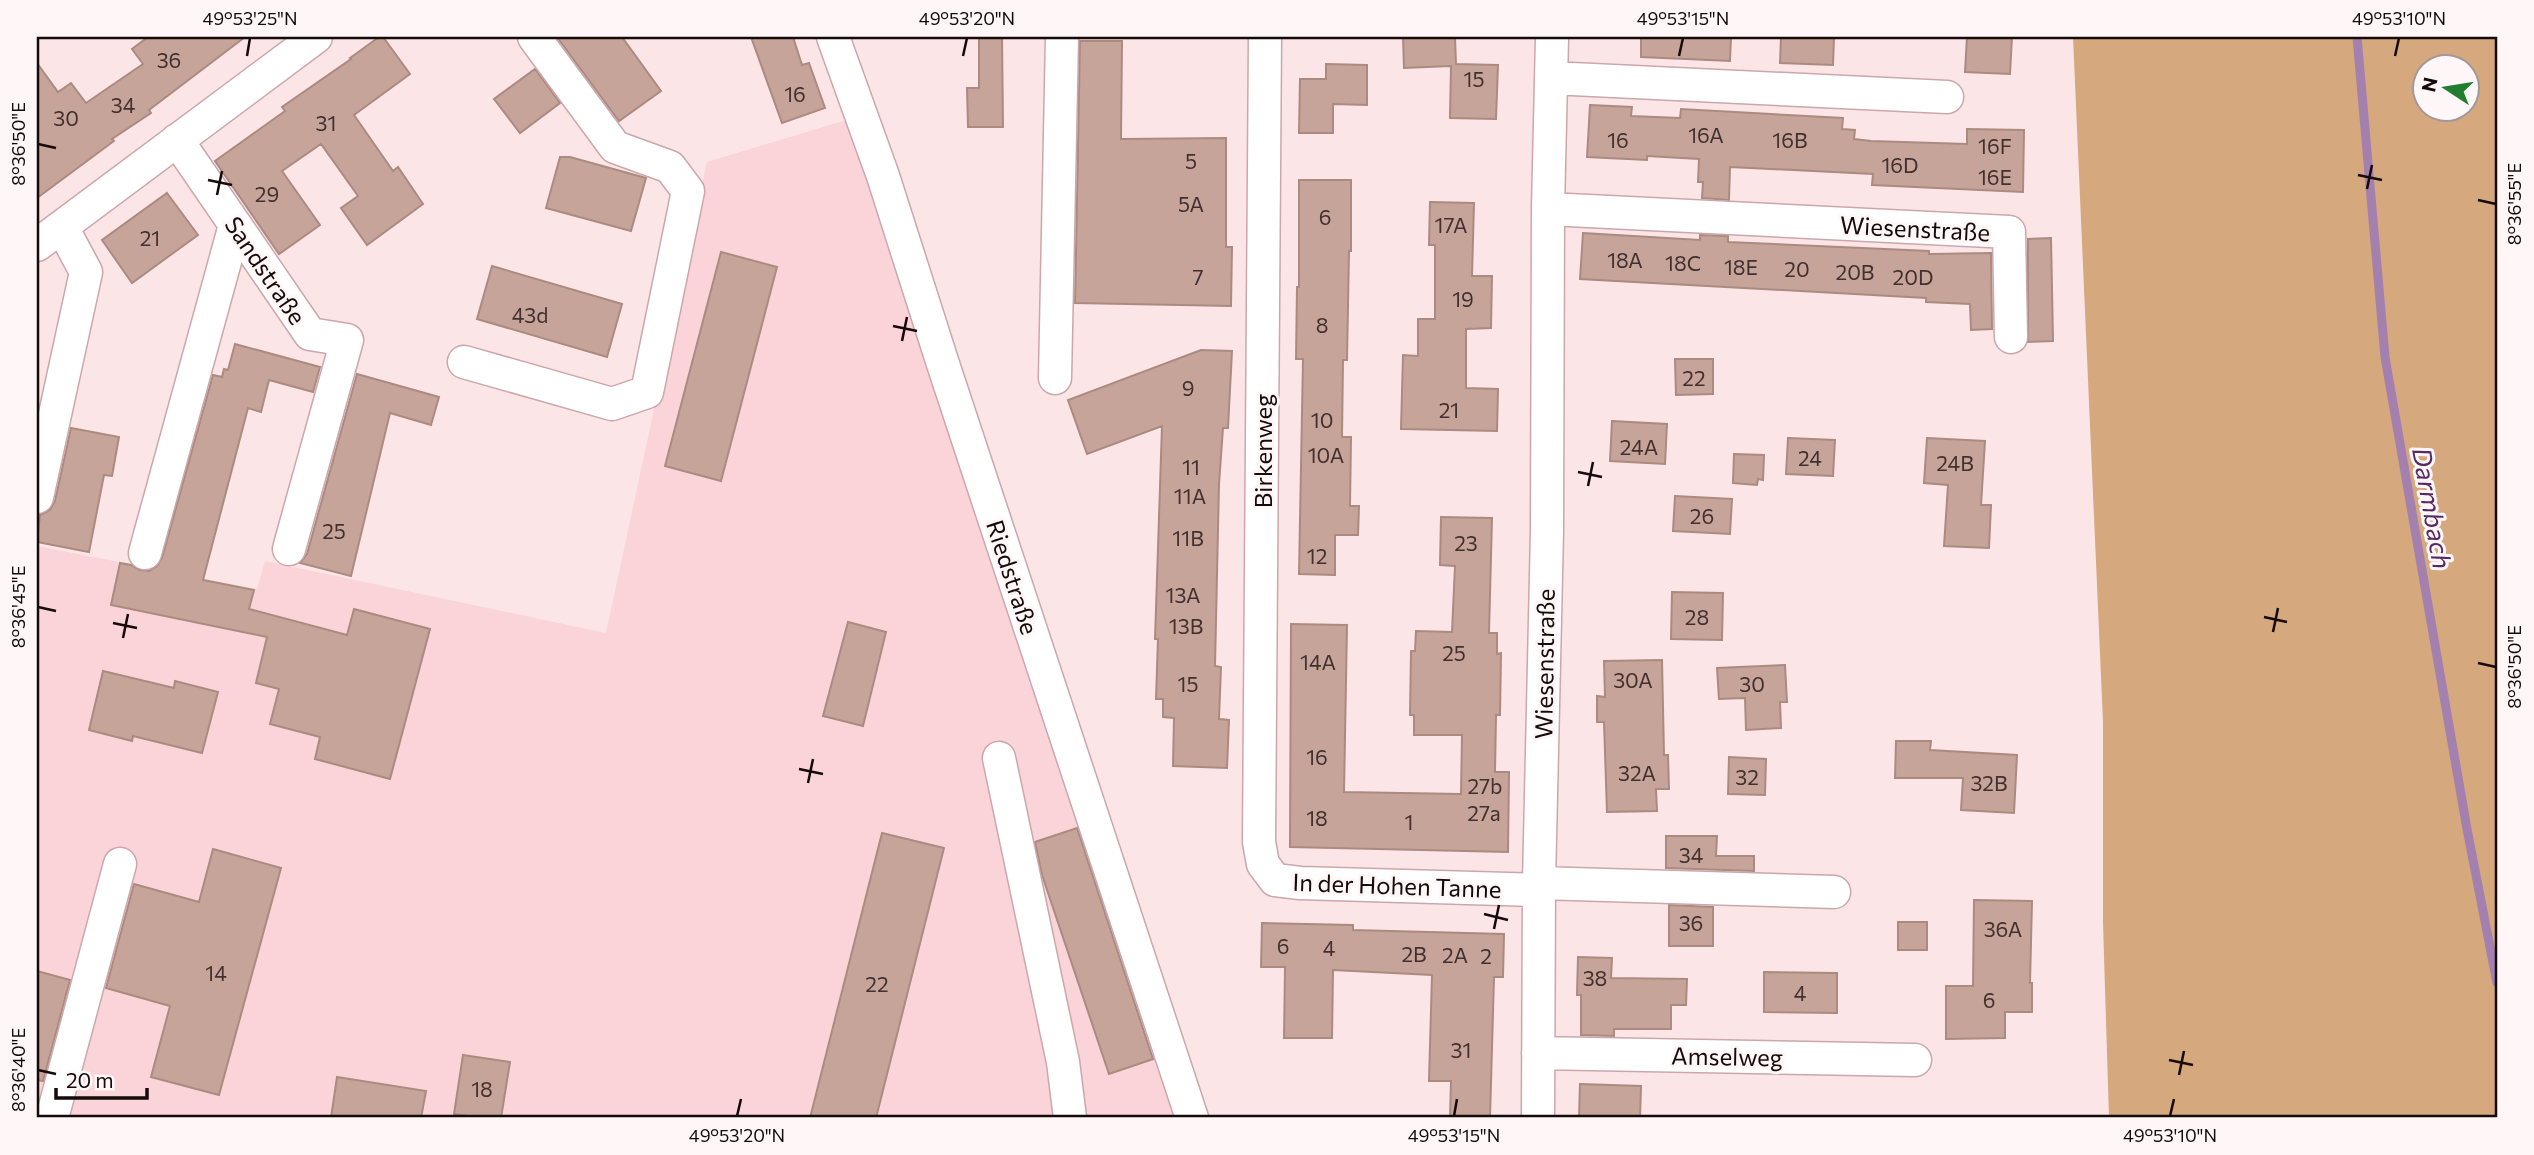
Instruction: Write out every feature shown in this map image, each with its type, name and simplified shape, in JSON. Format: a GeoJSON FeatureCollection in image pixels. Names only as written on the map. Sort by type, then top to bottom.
{"type":"FeatureCollection","features":[{"type":"Feature","properties":{"kind":"street"},"geometry":{"type":"LineString","coordinates":[[37,246],[316,37]]}},
{"type":"Feature","properties":{"kind":"street"},"geometry":{"type":"LineString","coordinates":[[464,362],[612,404],[647,392],[688,191],[670,167],[615,147],[534,37]]}},
{"type":"Feature","properties":{"kind":"street","name":"Riedstraße"},"geometry":{"type":"LineString","coordinates":[[833,37],[883,176],[1192,1118]]}},
{"type":"Feature","properties":{"kind":"street"},"geometry":{"type":"LineString","coordinates":[[1055,378],[1062,37]]}},
{"type":"Feature","properties":{"kind":"street","name":"Birkenweg"},"geometry":{"type":"LineString","coordinates":[[1263,864],[1259,828],[1265,37]]}},
{"type":"Feature","properties":{"kind":"street","name":"Wiesenstraße"},"geometry":{"type":"LineString","coordinates":[[1538,1118],[1552,37]]}},
{"type":"Feature","properties":{"kind":"street"},"geometry":{"type":"LineString","coordinates":[[1551,78],[1947,97]]}},
{"type":"Feature","properties":{"kind":"street","name":"Sandstraße"},"geometry":{"type":"LineString","coordinates":[[177,140],[310,334],[347,340],[289,550]]}},
{"type":"Feature","properties":{"kind":"street","name":"Wiesenstraße"},"geometry":{"type":"LineString","coordinates":[[1549,209],[2009,232],[2011,337]]}},
{"type":"Feature","properties":{"kind":"street"},"geometry":{"type":"LineString","coordinates":[[145,554],[235,225]]}},
{"type":"Feature","properties":{"kind":"street"},"geometry":{"type":"LineString","coordinates":[[37,497],[86,272],[62,227]]}},
{"type":"Feature","properties":{"kind":"street"},"geometry":{"type":"LineString","coordinates":[[999,758],[1063,1062],[1070,1118]]}},
{"type":"Feature","properties":{"kind":"street"},"geometry":{"type":"LineString","coordinates":[[52,1118],[120,864]]}},
{"type":"Feature","properties":{"kind":"street","name":"In der Hohen Tanne"},"geometry":{"type":"LineString","coordinates":[[1263,864],[1275,880],[1300,883],[1834,892]]}},
{"type":"Feature","properties":{"kind":"street","name":"Amselweg"},"geometry":{"type":"LineString","coordinates":[[1538,1053],[1915,1060]]}},
{"type":"Feature","properties":{"kind":"shaded area"},"geometry":{"type":"Polygon","coordinates":[[[2073,37],[2497,37],[2497,1118],[2109,1118],[2103,923],[2103,722],[2073,37]]]}},
{"type":"Feature","properties":{"kind":"shaded area"},"geometry":{"type":"Polygon","coordinates":[[[846,120],[1178,1118],[37,1118],[37,546],[257,589],[265,561],[606,633],[707,162],[846,120]]]}},
{"type":"Feature","properties":{"kind":"building"},"geometry":{"type":"Polygon","coordinates":[[[148,37],[245,37],[149,110],[151,113],[112,139],[114,141],[37,198],[37,63],[58,92],[71,83],[86,103],[143,64],[132,49],[148,37]]]}},
{"type":"Feature","properties":{"kind":"building"},"geometry":{"type":"Polygon","coordinates":[[[379,37],[383,37],[410,74],[354,115],[393,171],[398,167],[423,204],[367,245],[341,208],[358,196],[321,144],[282,171],[320,225],[279,254],[215,161],[285,111],[282,107],[379,37]]]}},
{"type":"Feature","properties":{"kind":"building"},"geometry":{"type":"Polygon","coordinates":[[[557,37],[622,37],[661,91],[619,121],[557,37]]]}},
{"type":"Feature","properties":{"kind":"building"},"geometry":{"type":"Polygon","coordinates":[[[751,37],[793,37],[802,65],[809,63],[825,108],[782,123],[751,37]]]}},
{"type":"Feature","properties":{"kind":"building"},"geometry":{"type":"Polygon","coordinates":[[[979,37],[1002,37],[1003,127],[968,127],[967,88],[979,88],[979,37]]]}},
{"type":"Feature","properties":{"kind":"building"},"geometry":{"type":"Polygon","coordinates":[[[1403,37],[1455,37],[1456,64],[1498,65],[1496,119],[1450,118],[1451,66],[1404,68],[1403,37]]]}},
{"type":"Feature","properties":{"kind":"building"},"geometry":{"type":"Polygon","coordinates":[[[1641,37],[1731,37],[1730,61],[1641,57],[1641,37]]]}},
{"type":"Feature","properties":{"kind":"building"},"geometry":{"type":"Polygon","coordinates":[[[1781,37],[1834,37],[1833,65],[1780,63],[1781,37]]]}},
{"type":"Feature","properties":{"kind":"building"},"geometry":{"type":"Polygon","coordinates":[[[1967,37],[2012,37],[2010,74],[1965,72],[1967,37]]]}},
{"type":"Feature","properties":{"kind":"building"},"geometry":{"type":"Polygon","coordinates":[[[1080,41],[1122,41],[1121,139],[1226,138],[1226,247],[1232,247],[1231,306],[1075,303],[1080,41]]]}},
{"type":"Feature","properties":{"kind":"building"},"geometry":{"type":"Polygon","coordinates":[[[1326,64],[1367,65],[1367,105],[1333,104],[1333,133],[1299,133],[1300,79],[1326,79],[1326,64]]]}},
{"type":"Feature","properties":{"kind":"building"},"geometry":{"type":"Polygon","coordinates":[[[535,69],[560,103],[520,133],[494,99],[535,69]]]}},
{"type":"Feature","properties":{"kind":"building"},"geometry":{"type":"Polygon","coordinates":[[[1590,105],[1632,107],[1631,116],[1680,118],[1681,109],[1843,118],[1842,129],[1855,130],[1854,139],[1871,141],[1967,144],[1967,129],[2024,130],[2023,192],[1872,185],[1873,174],[1730,167],[1729,200],[1702,198],[1703,182],[1698,182],[1699,159],[1587,157],[1590,105]]]}},
{"type":"Feature","properties":{"kind":"building"},"geometry":{"type":"Polygon","coordinates":[[[560,157],[570,157],[646,178],[631,231],[546,208],[560,157]]]}},
{"type":"Feature","properties":{"kind":"building"},"geometry":{"type":"Polygon","coordinates":[[[1299,180],[1351,180],[1351,251],[1347,360],[1343,360],[1342,437],[1351,437],[1350,506],[1359,506],[1358,535],[1335,535],[1335,575],[1299,574],[1303,359],[1296,359],[1299,180]]]}},
{"type":"Feature","properties":{"kind":"building"},"geometry":{"type":"Polygon","coordinates":[[[167,193],[198,235],[132,283],[102,240],[167,193]]]}},
{"type":"Feature","properties":{"kind":"building"},"geometry":{"type":"Polygon","coordinates":[[[1430,202],[1474,203],[1472,276],[1492,276],[1491,328],[1466,329],[1466,388],[1498,389],[1497,431],[1401,429],[1403,355],[1418,356],[1418,319],[1435,319],[1435,245],[1429,245],[1430,202]]]}},
{"type":"Feature","properties":{"kind":"building"},"geometry":{"type":"Polygon","coordinates":[[[1583,233],[1700,240],[1700,235],[1728,236],[1728,242],[1929,251],[1929,254],[1991,253],[1992,329],[1971,330],[1970,304],[1926,302],[1926,298],[1580,279],[1583,233]]]}},
{"type":"Feature","properties":{"kind":"building"},"geometry":{"type":"Polygon","coordinates":[[[2051,238],[2053,341],[2028,342],[2028,239],[2051,238]]]}},
{"type":"Feature","properties":{"kind":"building"},"geometry":{"type":"Polygon","coordinates":[[[721,252],[777,267],[721,481],[665,466],[721,252]]]}},
{"type":"Feature","properties":{"kind":"building"},"geometry":{"type":"Polygon","coordinates":[[[492,266],[622,304],[607,357],[477,319],[492,266]]]}},
{"type":"Feature","properties":{"kind":"building"},"geometry":{"type":"Polygon","coordinates":[[[235,344],[320,367],[313,392],[269,380],[261,412],[248,408],[203,580],[254,590],[249,609],[347,635],[354,609],[430,629],[390,779],[315,759],[320,737],[270,724],[279,689],[256,683],[267,637],[111,605],[120,563],[149,571],[157,566],[162,558],[213,375],[222,377],[224,369],[228,370],[235,344]]]}},
{"type":"Feature","properties":{"kind":"building"},"geometry":{"type":"Polygon","coordinates":[[[1201,350],[1232,351],[1228,428],[1223,428],[1219,484],[1215,666],[1221,667],[1219,719],[1229,720],[1227,768],[1173,766],[1174,718],[1163,717],[1163,699],[1156,699],[1158,639],[1155,639],[1162,426],[1087,454],[1068,400],[1201,350]]]}},
{"type":"Feature","properties":{"kind":"building"},"geometry":{"type":"Polygon","coordinates":[[[1675,359],[1713,359],[1713,394],[1676,395],[1675,359]]]}},
{"type":"Feature","properties":{"kind":"building"},"geometry":{"type":"Polygon","coordinates":[[[357,374],[439,397],[431,425],[390,413],[351,576],[300,563],[307,554],[357,374]]]}},
{"type":"Feature","properties":{"kind":"building"},"geometry":{"type":"Polygon","coordinates":[[[1612,421],[1667,424],[1665,464],[1610,461],[1612,421]]]}},
{"type":"Feature","properties":{"kind":"building"},"geometry":{"type":"Polygon","coordinates":[[[71,428],[119,437],[112,476],[104,475],[89,552],[37,542],[40,515],[50,510],[55,501],[71,428]]]}},
{"type":"Feature","properties":{"kind":"building"},"geometry":{"type":"Polygon","coordinates":[[[1788,438],[1835,440],[1833,476],[1786,474],[1788,438]]]}},
{"type":"Feature","properties":{"kind":"building"},"geometry":{"type":"Polygon","coordinates":[[[1927,438],[1985,441],[1981,505],[1991,505],[1989,548],[1944,546],[1948,485],[1924,483],[1927,438]]]}},
{"type":"Feature","properties":{"kind":"building"},"geometry":{"type":"Polygon","coordinates":[[[1734,454],[1764,455],[1763,480],[1758,479],[1757,485],[1733,483],[1734,454]]]}},
{"type":"Feature","properties":{"kind":"building"},"geometry":{"type":"Polygon","coordinates":[[[1675,496],[1732,499],[1730,534],[1673,531],[1675,496]]]}},
{"type":"Feature","properties":{"kind":"building"},"geometry":{"type":"Polygon","coordinates":[[[1441,517],[1492,518],[1489,633],[1497,633],[1497,654],[1501,653],[1500,715],[1496,715],[1495,772],[1509,772],[1508,852],[1290,847],[1291,624],[1347,625],[1344,792],[1461,794],[1462,735],[1414,735],[1414,715],[1410,715],[1411,651],[1415,651],[1416,631],[1452,632],[1455,566],[1440,565],[1441,517]]]}},
{"type":"Feature","properties":{"kind":"building"},"geometry":{"type":"Polygon","coordinates":[[[1672,592],[1723,593],[1722,640],[1671,639],[1672,592]]]}},
{"type":"Feature","properties":{"kind":"building"},"geometry":{"type":"Polygon","coordinates":[[[848,622],[886,632],[863,726],[823,716],[848,622]]]}},
{"type":"Feature","properties":{"kind":"building"},"geometry":{"type":"Polygon","coordinates":[[[1662,660],[1664,755],[1668,755],[1669,789],[1656,789],[1657,811],[1607,812],[1604,722],[1597,722],[1597,696],[1605,697],[1604,661],[1662,660]]]}},
{"type":"Feature","properties":{"kind":"building"},"geometry":{"type":"Polygon","coordinates":[[[1785,665],[1787,702],[1780,702],[1781,728],[1746,730],[1745,698],[1719,699],[1717,668],[1785,665]]]}},
{"type":"Feature","properties":{"kind":"building"},"geometry":{"type":"Polygon","coordinates":[[[103,671],[174,688],[175,681],[218,692],[202,753],[133,736],[132,741],[89,730],[103,671]]]}},
{"type":"Feature","properties":{"kind":"building"},"geometry":{"type":"Polygon","coordinates":[[[1896,741],[1931,741],[1930,750],[2017,755],[2014,813],[1961,810],[1963,778],[1895,778],[1896,741]]]}},
{"type":"Feature","properties":{"kind":"building"},"geometry":{"type":"Polygon","coordinates":[[[1729,757],[1766,759],[1765,795],[1728,794],[1729,757]]]}},
{"type":"Feature","properties":{"kind":"building"},"geometry":{"type":"Polygon","coordinates":[[[1077,828],[1153,1059],[1109,1074],[1042,875],[1035,842],[1077,828]]]}},
{"type":"Feature","properties":{"kind":"building"},"geometry":{"type":"Polygon","coordinates":[[[882,833],[944,848],[876,1118],[810,1118],[882,833]]]}},
{"type":"Feature","properties":{"kind":"building"},"geometry":{"type":"Polygon","coordinates":[[[1666,836],[1717,836],[1716,856],[1754,856],[1754,871],[1666,868],[1666,836]]]}},
{"type":"Feature","properties":{"kind":"building"},"geometry":{"type":"Polygon","coordinates":[[[213,849],[281,868],[219,1095],[151,1077],[170,1006],[106,988],[134,884],[199,902],[213,849]]]}},
{"type":"Feature","properties":{"kind":"building"},"geometry":{"type":"Polygon","coordinates":[[[1974,900],[2032,901],[2032,1012],[2005,1012],[2005,1038],[1946,1039],[1946,986],[1973,986],[1974,900]]]}},
{"type":"Feature","properties":{"kind":"building"},"geometry":{"type":"Polygon","coordinates":[[[1669,905],[1713,907],[1713,946],[1669,946],[1669,905]]]}},
{"type":"Feature","properties":{"kind":"building"},"geometry":{"type":"Polygon","coordinates":[[[1898,922],[1927,922],[1927,950],[1898,950],[1898,922]]]}},
{"type":"Feature","properties":{"kind":"building"},"geometry":{"type":"Polygon","coordinates":[[[1262,923],[1353,925],[1353,930],[1504,934],[1503,977],[1494,977],[1490,1118],[1450,1118],[1451,1081],[1429,1081],[1432,975],[1333,970],[1332,1038],[1284,1038],[1285,967],[1261,967],[1262,923]]]}},
{"type":"Feature","properties":{"kind":"building"},"geometry":{"type":"Polygon","coordinates":[[[1578,957],[1612,958],[1611,978],[1687,979],[1686,1005],[1671,1005],[1671,1029],[1614,1029],[1614,1036],[1581,1035],[1581,995],[1577,995],[1578,957]]]}},
{"type":"Feature","properties":{"kind":"building"},"geometry":{"type":"Polygon","coordinates":[[[37,971],[70,980],[43,1081],[37,1080],[37,971]]]}},
{"type":"Feature","properties":{"kind":"building"},"geometry":{"type":"Polygon","coordinates":[[[1764,972],[1837,973],[1837,1013],[1764,1012],[1764,972]]]}},
{"type":"Feature","properties":{"kind":"building"},"geometry":{"type":"Polygon","coordinates":[[[463,1055],[510,1062],[501,1118],[454,1114],[463,1055]]]}},
{"type":"Feature","properties":{"kind":"building"},"geometry":{"type":"Polygon","coordinates":[[[337,1077],[426,1091],[421,1118],[331,1118],[337,1077]]]}},
{"type":"Feature","properties":{"kind":"building"},"geometry":{"type":"Polygon","coordinates":[[[1580,1084],[1641,1086],[1640,1118],[1579,1118],[1580,1084]]]}},
{"type":"Feature","properties":{"kind":"waterway","name":"Darmbach"},"geometry":{"type":"LineString","coordinates":[[2357,37],[2385,357],[2467,829],[2497,983]]}}]}
